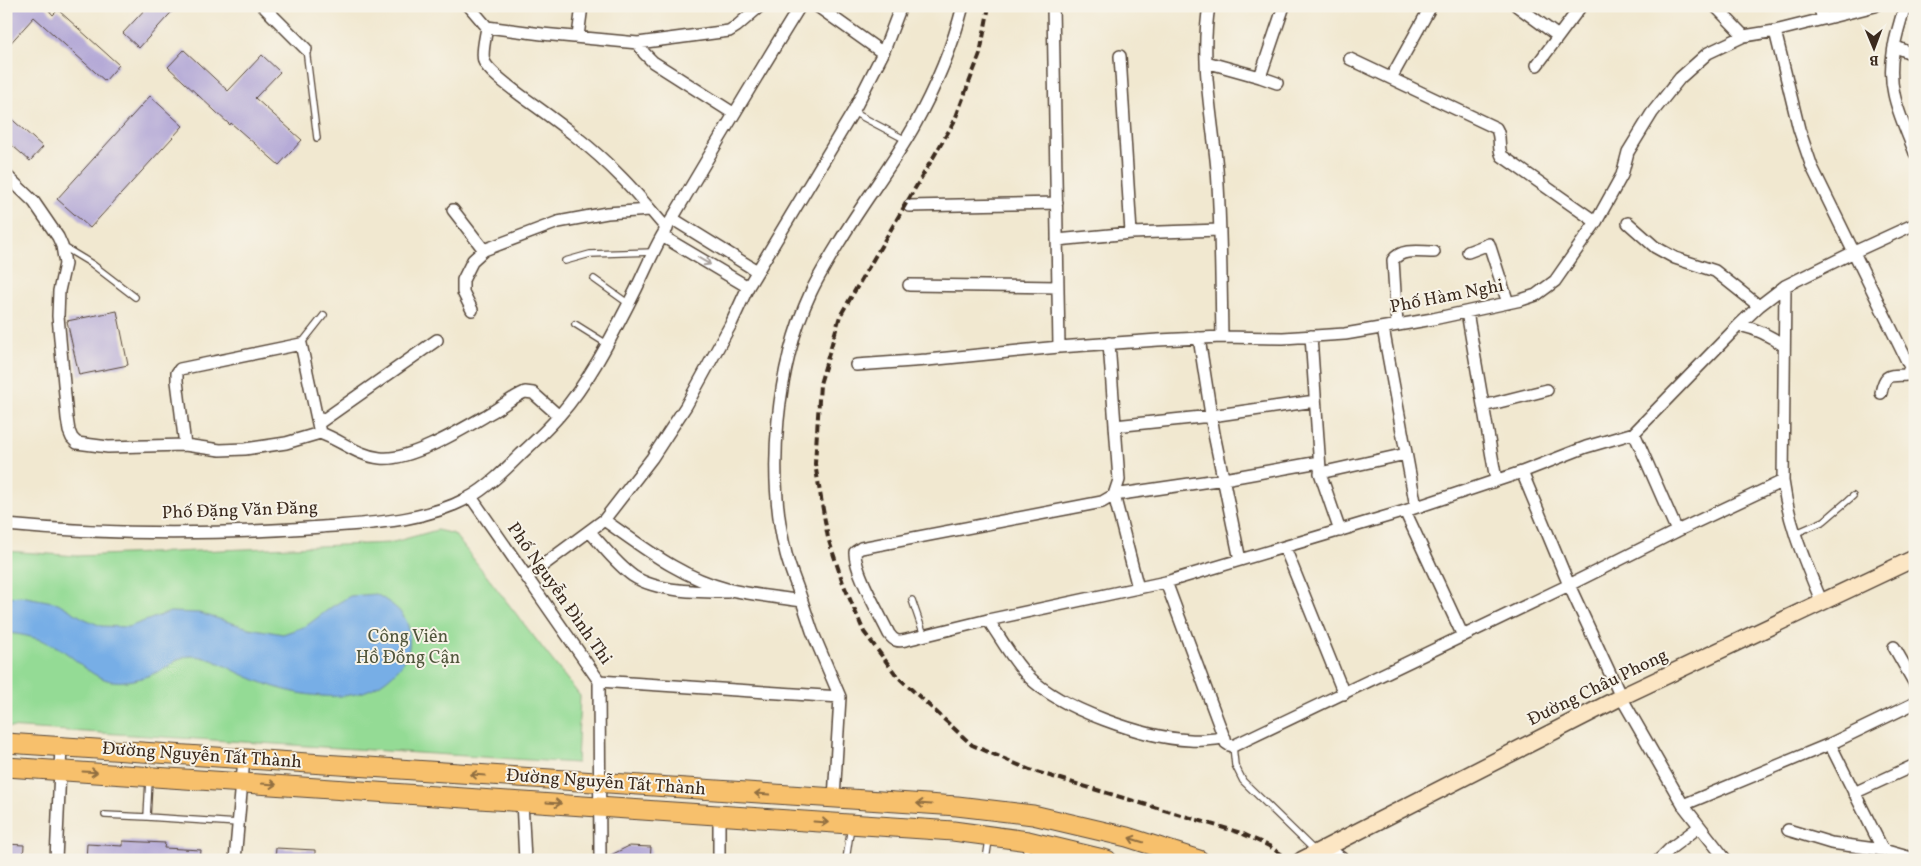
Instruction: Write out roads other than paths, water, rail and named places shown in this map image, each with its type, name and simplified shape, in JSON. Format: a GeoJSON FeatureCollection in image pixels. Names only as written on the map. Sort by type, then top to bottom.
{"type":"FeatureCollection","features":[{"type":"Feature","properties":{"kind":"main road","name":"Đường Nguyễn Tất Thành"},"geometry":{"type":"LineString","coordinates":[[6,743],[957,806],[1033,815],[1127,837],[1199,860]]}},
{"type":"Feature","properties":{"kind":"main road","name":"Đường Nguyễn Tất Thành"},"geometry":{"type":"LineString","coordinates":[[6,767],[953,831],[1028,841],[1107,860]]}},
{"type":"Feature","properties":{"kind":"main road"},"geometry":{"type":"LineString","coordinates":[[953,831],[957,806]]}},
{"type":"Feature","properties":{"kind":"street"},"geometry":{"type":"LineString","coordinates":[[263,6],[306,49]]}},
{"type":"Feature","properties":{"kind":"street"},"geometry":{"type":"LineString","coordinates":[[469,6],[487,27],[638,43],[729,31],[760,6]]}},
{"type":"Feature","properties":{"kind":"street"},"geometry":{"type":"LineString","coordinates":[[578,36],[582,6]]}},
{"type":"Feature","properties":{"kind":"street","name":"Phố Đặng Văn Đăng"},"geometry":{"type":"LineString","coordinates":[[6,525],[51,529],[140,531],[296,529],[403,520],[439,510],[471,497],[509,466],[559,416],[607,344],[667,228],[733,113],[800,6]]}},
{"type":"Feature","properties":{"kind":"street"},"geometry":{"type":"LineString","coordinates":[[817,6],[883,52]]}},
{"type":"Feature","properties":{"kind":"street"},"geometry":{"type":"LineString","coordinates":[[526,577],[604,520],[652,458],[686,406],[731,324],[748,287],[853,112],[883,52],[901,6]]}},
{"type":"Feature","properties":{"kind":"street"},"geometry":{"type":"LineString","coordinates":[[834,799],[840,697],[812,631],[786,552],[778,504],[777,425],[788,359],[811,292],[842,236],[906,140],[927,101],[942,68],[963,6]]}},
{"type":"Feature","properties":{"kind":"street"},"geometry":{"type":"LineString","coordinates":[[1053,6],[1059,346]]}},
{"type":"Feature","properties":{"kind":"street"},"geometry":{"type":"LineString","coordinates":[[1209,6],[1206,32],[1206,62],[1220,230],[1222,337]]}},
{"type":"Feature","properties":{"kind":"street"},"geometry":{"type":"LineString","coordinates":[[1260,77],[1284,6]]}},
{"type":"Feature","properties":{"kind":"street"},"geometry":{"type":"LineString","coordinates":[[1391,78],[1431,6]]}},
{"type":"Feature","properties":{"kind":"street"},"geometry":{"type":"LineString","coordinates":[[1516,6],[1558,36]]}},
{"type":"Feature","properties":{"kind":"street"},"geometry":{"type":"LineString","coordinates":[[1537,65],[1581,6]]}},
{"type":"Feature","properties":{"kind":"street"},"geometry":{"type":"LineString","coordinates":[[1715,6],[1744,36]]}},
{"type":"Feature","properties":{"kind":"street"},"geometry":{"type":"LineString","coordinates":[[1819,6],[1822,19]]}},
{"type":"Feature","properties":{"kind":"street","name":"Phố Hàm Nghi"},"geometry":{"type":"LineString","coordinates":[[856,365],[927,360],[1059,346],[1222,337],[1345,334],[1467,312],[1536,295],[1555,281],[1596,222],[1622,175],[1628,152],[1652,113],[1680,78],[1708,53],[1744,36],[1776,31],[1875,6]]}},
{"type":"Feature","properties":{"kind":"street"},"geometry":{"type":"LineString","coordinates":[[1905,6],[1895,36],[1891,74],[1894,95],[1915,153]]}},
{"type":"Feature","properties":{"kind":"street"},"geometry":{"type":"LineString","coordinates":[[487,27],[483,56],[488,67],[516,92],[595,152],[621,177],[667,228],[748,287]]}},
{"type":"Feature","properties":{"kind":"street"},"geometry":{"type":"LineString","coordinates":[[1776,31],[1802,137],[1812,167],[1910,367],[1907,375],[1888,376],[1883,380],[1880,393]]}},
{"type":"Feature","properties":{"kind":"street"},"geometry":{"type":"LineString","coordinates":[[638,43],[644,54],[653,62],[733,113]]}},
{"type":"Feature","properties":{"kind":"street"},"geometry":{"type":"LineString","coordinates":[[1894,46],[1915,55]]}},
{"type":"Feature","properties":{"kind":"street"},"geometry":{"type":"LineString","coordinates":[[1120,56],[1131,233]]}},
{"type":"Feature","properties":{"kind":"street"},"geometry":{"type":"LineString","coordinates":[[1350,59],[1496,128],[1499,132],[1499,147],[1502,156],[1596,222]]}},
{"type":"Feature","properties":{"kind":"street"},"geometry":{"type":"LineString","coordinates":[[1206,62],[1277,83]]}},
{"type":"Feature","properties":{"kind":"street"},"geometry":{"type":"LineString","coordinates":[[6,175],[34,202],[53,229],[62,246],[65,264],[59,291],[58,316],[67,418],[72,438],[77,442],[108,447],[185,445],[220,450],[245,449],[286,443],[319,428],[437,340]]}},
{"type":"Feature","properties":{"kind":"street"},"geometry":{"type":"LineString","coordinates":[[909,206],[1057,203]]}},
{"type":"Feature","properties":{"kind":"street"},"geometry":{"type":"LineString","coordinates":[[454,210],[484,250]]}},
{"type":"Feature","properties":{"kind":"street"},"geometry":{"type":"LineString","coordinates":[[472,310],[463,292],[463,280],[473,260],[484,250],[558,222],[607,213],[650,210]]}},
{"type":"Feature","properties":{"kind":"street"},"geometry":{"type":"LineString","coordinates":[[1628,223],[1655,247],[1675,258],[1715,271],[1759,306]]}},
{"type":"Feature","properties":{"kind":"street"},"geometry":{"type":"LineString","coordinates":[[1406,454],[1114,495],[1102,502],[862,548],[856,552],[856,563],[889,634],[893,640],[899,642],[988,620],[1166,582],[1411,509],[1522,472],[1586,447],[1634,433],[1759,306],[1785,286],[1915,224]]}},
{"type":"Feature","properties":{"kind":"street"},"geometry":{"type":"LineString","coordinates":[[667,228],[758,271]]}},
{"type":"Feature","properties":{"kind":"street"},"geometry":{"type":"LineString","coordinates":[[1057,240],[1131,233],[1220,230]]}},
{"type":"Feature","properties":{"kind":"street"},"geometry":{"type":"LineString","coordinates":[[1468,252],[1489,244],[1508,303]]}},
{"type":"Feature","properties":{"kind":"street"},"geometry":{"type":"LineString","coordinates":[[1397,325],[1393,260],[1404,252],[1434,252]]}},
{"type":"Feature","properties":{"kind":"street"},"geometry":{"type":"LineString","coordinates":[[909,285],[1058,287]]}},
{"type":"Feature","properties":{"kind":"street"},"geometry":{"type":"LineString","coordinates":[[1785,286],[1783,481],[1786,505],[1794,534],[1822,603]]}},
{"type":"Feature","properties":{"kind":"street"},"geometry":{"type":"LineString","coordinates":[[1467,312],[1496,480]]}},
{"type":"Feature","properties":{"kind":"street"},"geometry":{"type":"LineString","coordinates":[[1740,325],[1757,329],[1770,335],[1784,346]]}},
{"type":"Feature","properties":{"kind":"street"},"geometry":{"type":"LineString","coordinates":[[1383,328],[1406,454],[1411,509],[1464,636]]}},
{"type":"Feature","properties":{"kind":"street"},"geometry":{"type":"LineString","coordinates":[[1311,336],[1320,467],[1340,531]]}},
{"type":"Feature","properties":{"kind":"street"},"geometry":{"type":"LineString","coordinates":[[1199,338],[1211,416],[1240,560]]}},
{"type":"Feature","properties":{"kind":"street"},"geometry":{"type":"LineString","coordinates":[[1109,343],[1119,480],[1114,495],[1138,588]]}},
{"type":"Feature","properties":{"kind":"street"},"geometry":{"type":"LineString","coordinates":[[185,445],[177,381],[177,373],[180,369],[301,344],[319,428],[363,454],[379,458],[403,456],[451,434],[525,392],[533,393],[559,416]]}},
{"type":"Feature","properties":{"kind":"street"},"geometry":{"type":"LineString","coordinates":[[1483,406],[1547,390]]}},
{"type":"Feature","properties":{"kind":"street"},"geometry":{"type":"LineString","coordinates":[[1115,426],[1211,416],[1315,401]]}},
{"type":"Feature","properties":{"kind":"street"},"geometry":{"type":"LineString","coordinates":[[1634,433],[1677,531]]}},
{"type":"Feature","properties":{"kind":"street"},"geometry":{"type":"LineString","coordinates":[[1522,472],[1569,585],[1622,697],[1683,806],[1726,860]]}},
{"type":"Feature","properties":{"kind":"street"},"geometry":{"type":"LineString","coordinates":[[988,620],[1028,676],[1064,702],[1123,726],[1148,733],[1189,740],[1229,742],[1344,694],[1783,481]]}},
{"type":"Feature","properties":{"kind":"street","name":"Phố Nguyễn Đình Thi"},"geometry":{"type":"LineString","coordinates":[[471,497],[600,681],[600,860]]}},
{"type":"Feature","properties":{"kind":"street"},"geometry":{"type":"LineString","coordinates":[[604,520],[667,564],[688,575],[724,588],[802,601]]}},
{"type":"Feature","properties":{"kind":"street"},"geometry":{"type":"LineString","coordinates":[[589,532],[627,571],[642,580],[665,587],[691,591],[742,592]]}},
{"type":"Feature","properties":{"kind":"street"},"geometry":{"type":"LineString","coordinates":[[1285,548],[1344,694]]}},
{"type":"Feature","properties":{"kind":"street","name":"Đường Châu Phong"},"geometry":{"type":"LineString","coordinates":[[1315,853],[1622,697],[1915,558]]}},
{"type":"Feature","properties":{"kind":"street"},"geometry":{"type":"LineString","coordinates":[[1166,582],[1229,742]]}},
{"type":"Feature","properties":{"kind":"street"},"geometry":{"type":"LineString","coordinates":[[1894,647],[1913,676]]}},
{"type":"Feature","properties":{"kind":"street"},"geometry":{"type":"LineString","coordinates":[[600,681],[840,697]]}},
{"type":"Feature","properties":{"kind":"street"},"geometry":{"type":"LineString","coordinates":[[1683,806],[1830,744],[1915,703]]}},
{"type":"Feature","properties":{"kind":"street"},"geometry":{"type":"LineString","coordinates":[[1830,744],[1883,850]]}},
{"type":"Feature","properties":{"kind":"street"},"geometry":{"type":"LineString","coordinates":[[56,860],[61,747]]}},
{"type":"Feature","properties":{"kind":"street"},"geometry":{"type":"LineString","coordinates":[[235,860],[244,759]]}},
{"type":"Feature","properties":{"kind":"street"},"geometry":{"type":"LineString","coordinates":[[1854,793],[1915,765]]}},
{"type":"Feature","properties":{"kind":"street"},"geometry":{"type":"LineString","coordinates":[[522,801],[524,860]]}},
{"type":"Feature","properties":{"kind":"street"},"geometry":{"type":"LineString","coordinates":[[718,815],[719,860]]}},
{"type":"Feature","properties":{"kind":"street"},"geometry":{"type":"LineString","coordinates":[[1659,860],[1671,848],[1699,827]]}},
{"type":"Feature","properties":{"kind":"street"},"geometry":{"type":"LineString","coordinates":[[1788,830],[1831,843],[1883,850],[1915,858]]}},
{"type":"Feature","properties":{"kind":"street"},"geometry":{"type":"LineString","coordinates":[[1315,853],[1344,860]]}},
{"type":"Feature","properties":{"kind":"lane"},"geometry":{"type":"LineString","coordinates":[[306,49],[318,138]]}},
{"type":"Feature","properties":{"kind":"lane"},"geometry":{"type":"LineString","coordinates":[[853,112],[906,140]]}},
{"type":"Feature","properties":{"kind":"lane"},"geometry":{"type":"LineString","coordinates":[[62,246],[92,264],[136,297]]}},
{"type":"Feature","properties":{"kind":"lane"},"geometry":{"type":"LineString","coordinates":[[565,261],[590,254],[654,252]]}},
{"type":"Feature","properties":{"kind":"lane"},"geometry":{"type":"LineString","coordinates":[[594,279],[629,304]]}},
{"type":"Feature","properties":{"kind":"lane"},"geometry":{"type":"LineString","coordinates":[[301,344],[324,315]]}},
{"type":"Feature","properties":{"kind":"lane"},"geometry":{"type":"LineString","coordinates":[[574,324],[607,344]]}},
{"type":"Feature","properties":{"kind":"lane"},"geometry":{"type":"LineString","coordinates":[[1794,534],[1824,521],[1853,496]]}},
{"type":"Feature","properties":{"kind":"lane"},"geometry":{"type":"LineString","coordinates":[[912,600],[924,636]]}},
{"type":"Feature","properties":{"kind":"lane"},"geometry":{"type":"LineString","coordinates":[[1229,742],[1235,765],[1243,782],[1315,853]]}},
{"type":"Feature","properties":{"kind":"lane"},"geometry":{"type":"LineString","coordinates":[[147,817],[150,776]]}},
{"type":"Feature","properties":{"kind":"lane"},"geometry":{"type":"LineString","coordinates":[[105,815],[238,823]]}},
{"type":"Feature","properties":{"kind":"lane"},"geometry":{"type":"LineString","coordinates":[[846,860],[852,824]]}},
{"type":"Feature","properties":{"kind":"lane"},"geometry":{"type":"LineString","coordinates":[[986,860],[990,835]]}},
{"type":"Feature","properties":{"kind":"lane"},"geometry":{"type":"LineString","coordinates":[[1024,860],[1028,841]]}},
{"type":"Feature","properties":{"kind":"water"},"geometry":{"type":"Polygon","coordinates":[[[376,594],[398,609],[403,615],[409,629],[408,653],[397,670],[372,689],[355,694],[337,696],[318,696],[281,689],[248,677],[207,658],[192,656],[177,660],[162,670],[139,679],[107,680],[93,674],[51,644],[32,637],[6,633],[6,597],[21,596],[58,603],[101,626],[128,627],[170,612],[199,613],[249,628],[283,634],[306,626],[350,596],[376,594]]]}},
{"type":"Feature","properties":{"kind":"railway"},"geometry":{"type":"LineString","coordinates":[[989,6],[980,54],[954,122],[840,316],[820,384],[815,464],[828,538],[843,583],[864,632],[897,676],[972,745],[1030,770],[1241,833],[1269,846],[1290,860]]}},
{"type":"Feature","properties":{"kind":"park label","name":"Công Viên Hồ Đồng Cận"},"geometry":{"type":"Point","coordinates":[408,648]}}]}
